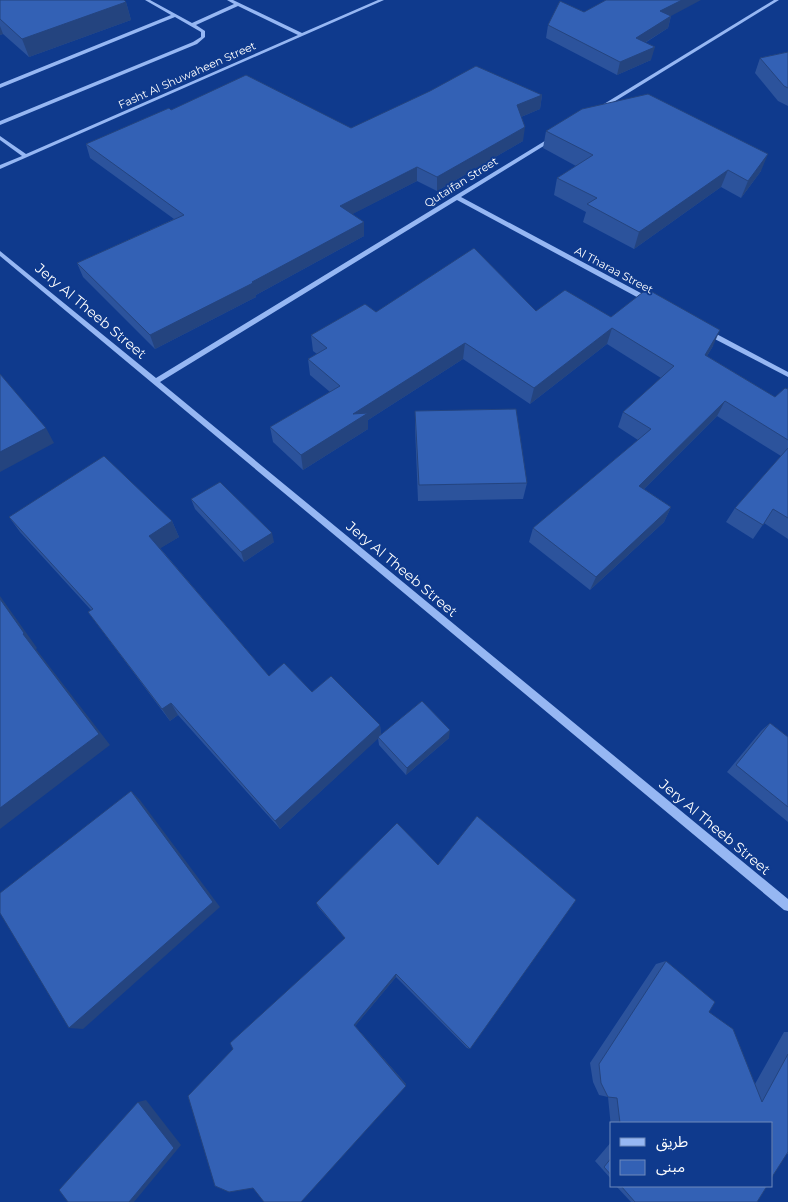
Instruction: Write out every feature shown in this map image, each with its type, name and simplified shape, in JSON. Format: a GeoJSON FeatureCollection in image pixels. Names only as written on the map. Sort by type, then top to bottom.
{"type":"FeatureCollection","features":[{"type":"Feature","properties":{"kind":"street"},"geometry":{"type":"LineString","coordinates":[[0,123],[195,43],[203,37],[203,31],[194,24],[147,0]]}},
{"type":"Feature","properties":{"kind":"street"},"geometry":{"type":"LineString","coordinates":[[229,0],[301,35]]}},
{"type":"Feature","properties":{"kind":"street","name":"Fasht Al Shuwaheen Street"},"geometry":{"type":"LineString","coordinates":[[0,167],[382,0]]}},
{"type":"Feature","properties":{"kind":"street"},"geometry":{"type":"LineString","coordinates":[[600,109],[778,0]]}},
{"type":"Feature","properties":{"kind":"street"},"geometry":{"type":"LineString","coordinates":[[194,24],[238,4]]}},
{"type":"Feature","properties":{"kind":"street"},"geometry":{"type":"LineString","coordinates":[[0,86],[176,15]]}},
{"type":"Feature","properties":{"kind":"street","name":"Qutaifan Street"},"geometry":{"type":"LineString","coordinates":[[154,382],[558,135]]}},
{"type":"Feature","properties":{"kind":"street"},"geometry":{"type":"LineString","coordinates":[[0,138],[26,156]]}},
{"type":"Feature","properties":{"kind":"street","name":"Al Tharaa Street"},"geometry":{"type":"LineString","coordinates":[[456,197],[657,305]]}},
{"type":"Feature","properties":{"kind":"street","name":"Jery Al Theeb Street"},"geometry":{"type":"LineString","coordinates":[[0,253],[788,906]]}},
{"type":"Feature","properties":{"kind":"street"},"geometry":{"type":"LineString","coordinates":[[701,328],[788,375]]}},
{"type":"Feature","properties":{"kind":"building"},"geometry":{"type":"Polygon","coordinates":[[[0,0],[124,0],[126,2],[22,39],[0,19],[0,0]]]}},
{"type":"Feature","properties":{"kind":"building"},"geometry":{"type":"Polygon","coordinates":[[[606,0],[682,0],[660,11],[671,16],[636,38],[655,47],[620,62],[548,25],[560,1],[584,12],[606,0]]]}},
{"type":"Feature","properties":{"kind":"building"},"geometry":{"type":"Polygon","coordinates":[[[788,52],[788,88],[784,86],[760,58],[788,52]]]}},
{"type":"Feature","properties":{"kind":"building"},"geometry":{"type":"Polygon","coordinates":[[[476,66],[542,95],[517,105],[525,127],[437,177],[417,167],[340,206],[364,222],[253,283],[150,335],[77,263],[184,215],[86,144],[169,108],[171,110],[246,75],[351,128],[430,91],[476,66]]]}},
{"type":"Feature","properties":{"kind":"building"},"geometry":{"type":"Polygon","coordinates":[[[648,94],[768,154],[748,181],[728,170],[639,232],[587,204],[597,198],[557,178],[593,155],[546,131],[582,109],[648,94]]]}},
{"type":"Feature","properties":{"kind":"building"},"geometry":{"type":"Polygon","coordinates":[[[474,248],[536,311],[565,290],[611,317],[647,289],[720,330],[705,355],[775,397],[785,388],[788,389],[788,440],[725,401],[639,486],[671,507],[596,577],[533,528],[651,429],[623,412],[674,366],[612,328],[534,388],[465,343],[353,414],[368,413],[301,455],[270,427],[340,386],[308,359],[327,348],[311,335],[365,304],[376,312],[474,248]]]}},
{"type":"Feature","properties":{"kind":"building"},"geometry":{"type":"Polygon","coordinates":[[[0,374],[46,428],[0,452],[0,374]]]}},
{"type":"Feature","properties":{"kind":"building"},"geometry":{"type":"Polygon","coordinates":[[[516,409],[527,483],[419,485],[415,411],[516,409]]]}},
{"type":"Feature","properties":{"kind":"building"},"geometry":{"type":"Polygon","coordinates":[[[788,448],[788,518],[773,509],[763,525],[735,508],[788,448]]]}},
{"type":"Feature","properties":{"kind":"building"},"geometry":{"type":"Polygon","coordinates":[[[104,456],[172,521],[149,536],[269,676],[284,663],[312,692],[331,676],[380,725],[275,821],[171,703],[162,709],[88,612],[93,609],[9,517],[104,456]]]}},
{"type":"Feature","properties":{"kind":"building"},"geometry":{"type":"Polygon","coordinates":[[[220,482],[272,533],[241,552],[191,499],[220,482]]]}},
{"type":"Feature","properties":{"kind":"building"},"geometry":{"type":"Polygon","coordinates":[[[0,599],[23,634],[99,734],[0,808],[0,599]]]}},
{"type":"Feature","properties":{"kind":"building"},"geometry":{"type":"Polygon","coordinates":[[[422,701],[450,730],[407,768],[378,737],[422,701]]]}},
{"type":"Feature","properties":{"kind":"building"},"geometry":{"type":"Polygon","coordinates":[[[770,723],[788,737],[788,807],[736,765],[770,723]]]}},
{"type":"Feature","properties":{"kind":"building"},"geometry":{"type":"Polygon","coordinates":[[[131,791],[213,902],[69,1028],[0,913],[0,893],[131,791]]]}},
{"type":"Feature","properties":{"kind":"building"},"geometry":{"type":"Polygon","coordinates":[[[477,816],[576,900],[470,1049],[396,974],[354,1025],[406,1086],[301,1202],[264,1202],[253,1188],[229,1192],[215,1186],[188,1096],[233,1049],[230,1043],[345,938],[316,903],[397,823],[438,865],[477,816]]]}},
{"type":"Feature","properties":{"kind":"building"},"geometry":{"type":"Polygon","coordinates":[[[666,961],[715,1002],[709,1012],[733,1029],[762,1102],[788,1054],[788,1152],[773,1175],[773,1122],[620,1122],[617,1098],[608,1097],[601,1083],[599,1064],[666,961]]]}},
{"type":"Feature","properties":{"kind":"building"},"geometry":{"type":"Polygon","coordinates":[[[138,1102],[174,1148],[129,1202],[68,1202],[59,1190],[138,1102]]]}},
{"type":"Feature","properties":{"kind":"building"},"geometry":{"type":"Polygon","coordinates":[[[610,1160],[610,1174],[604,1167],[610,1160]]]}},
{"type":"Feature","properties":{"kind":"building"},"geometry":{"type":"Polygon","coordinates":[[[622,1187],[766,1187],[757,1202],[635,1202],[622,1187]]]}}]}
